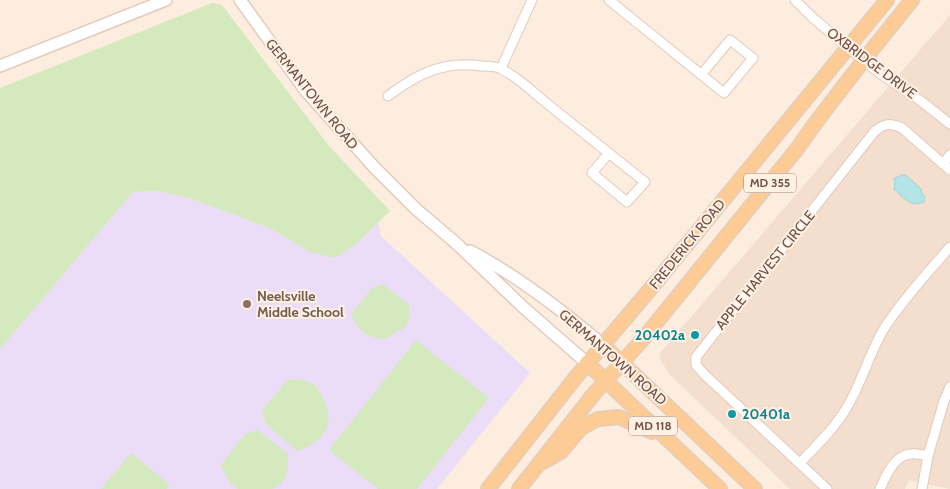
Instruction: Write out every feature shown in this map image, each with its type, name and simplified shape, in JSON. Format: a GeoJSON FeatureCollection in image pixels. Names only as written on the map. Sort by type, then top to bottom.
{"type":"FeatureCollection","features":[{"type":"Feature","properties":{"kind":"main road","name":"FREDERICK ROAD"},"geometry":{"type":"LineString","coordinates":[[488,489],[587,363],[657,281],[887,0]]}},
{"type":"Feature","properties":{"kind":"main road","name":"FREDERICK ROAD"},"geometry":{"type":"LineString","coordinates":[[519,489],[605,381],[643,339],[797,149],[863,60],[912,0]]}},
{"type":"Feature","properties":{"kind":"main road","name":"GERMANTOWN ROAD"},"geometry":{"type":"LineString","coordinates":[[603,344],[756,489]]}},
{"type":"Feature","properties":{"kind":"main road","name":"GERMANTOWN ROAD"},"geometry":{"type":"LineString","coordinates":[[587,363],[720,489]]}},
{"type":"Feature","properties":{"kind":"main road"},"geometry":{"type":"LineString","coordinates":[[536,466],[560,452],[581,428],[598,419],[619,417],[666,438]]}},
{"type":"Feature","properties":{"kind":"street"},"geometry":{"type":"LineString","coordinates":[[0,66],[166,0]]}},
{"type":"Feature","properties":{"kind":"street","name":"GERMANTOWN ROAD"},"geometry":{"type":"LineString","coordinates":[[240,0],[306,90],[374,167],[416,209],[587,363]]}},
{"type":"Feature","properties":{"kind":"street"},"geometry":{"type":"LineString","coordinates":[[501,68],[532,0]]}},
{"type":"Feature","properties":{"kind":"street"},"geometry":{"type":"LineString","coordinates":[[609,0],[701,75],[724,93],[753,58],[730,40],[701,75]]}},
{"type":"Feature","properties":{"kind":"street","name":"OXBRIDGE DRIVE"},"geometry":{"type":"LineString","coordinates":[[795,0],[847,48],[922,101],[950,124]]}},
{"type":"Feature","properties":{"kind":"street"},"geometry":{"type":"LineString","coordinates":[[388,96],[406,82],[422,73],[441,67],[460,64],[501,68],[609,153],[645,182],[627,202],[592,173],[609,153]]}},
{"type":"Feature","properties":{"kind":"street","name":"APPLE HARVEST CIRCLE"},"geometry":{"type":"LineString","coordinates":[[827,489],[704,375],[696,365],[696,357],[875,131],[884,124],[893,124],[902,128],[946,167],[950,155]]}},
{"type":"Feature","properties":{"kind":"street","name":"GERMANTOWN ROAD"},"geometry":{"type":"LineString","coordinates":[[457,244],[481,256],[526,286],[603,344]]}},
{"type":"Feature","properties":{"kind":"street"},"geometry":{"type":"LineString","coordinates":[[800,463],[830,430],[846,408],[866,370],[886,324],[950,247]]}},
{"type":"Feature","properties":{"kind":"street"},"geometry":{"type":"LineString","coordinates":[[922,489],[928,456],[944,400],[950,387]]}},
{"type":"Feature","properties":{"kind":"street"},"geometry":{"type":"LineString","coordinates":[[880,489],[892,466],[900,458],[910,454],[928,456]]}},
{"type":"Feature","properties":{"kind":"shaded area"},"geometry":{"type":"Polygon","coordinates":[[[950,15],[950,489],[909,480],[905,489],[790,489],[670,375],[660,359],[660,353],[950,15]]]}},
{"type":"Feature","properties":{"kind":"shaded area","name":"Neelsville Middle School"},"geometry":{"type":"Polygon","coordinates":[[[159,191],[192,199],[272,229],[310,252],[356,244],[378,223],[381,236],[530,373],[437,489],[0,489],[0,349],[133,192],[159,191]]]}},
{"type":"Feature","properties":{"kind":"green space"},"geometry":{"type":"Polygon","coordinates":[[[212,3],[222,5],[329,146],[390,211],[356,244],[335,258],[310,252],[272,229],[192,199],[159,191],[133,192],[0,349],[0,88],[212,3]]]}},
{"type":"Feature","properties":{"kind":"green space"},"geometry":{"type":"Polygon","coordinates":[[[383,284],[409,305],[410,315],[406,327],[384,339],[373,337],[363,332],[356,325],[351,314],[372,288],[383,284]]]}},
{"type":"Feature","properties":{"kind":"green space"},"geometry":{"type":"Polygon","coordinates":[[[416,340],[489,398],[417,489],[378,489],[329,450],[416,340]]]}},
{"type":"Feature","properties":{"kind":"green space"},"geometry":{"type":"Polygon","coordinates":[[[301,379],[315,385],[322,396],[328,415],[328,424],[318,439],[309,446],[297,451],[266,424],[262,410],[288,380],[301,379]]]}},
{"type":"Feature","properties":{"kind":"green space"},"geometry":{"type":"Polygon","coordinates":[[[258,430],[288,454],[286,475],[281,484],[271,489],[239,489],[230,482],[221,465],[245,434],[258,430]]]}},
{"type":"Feature","properties":{"kind":"green space"},"geometry":{"type":"Polygon","coordinates":[[[131,453],[170,485],[166,489],[101,489],[131,453]]]}},
{"type":"Feature","properties":{"kind":"water"},"geometry":{"type":"Polygon","coordinates":[[[901,175],[906,175],[921,189],[925,197],[924,202],[911,203],[894,189],[894,179],[901,175]]]}},
{"type":"Feature","properties":{"kind":"place","name":"Neelsville Middle School"},"geometry":{"type":"Point","coordinates":[247,304]}},
{"type":"Feature","properties":{"kind":"place","name":"20402a"},"geometry":{"type":"Point","coordinates":[695,335]}},
{"type":"Feature","properties":{"kind":"place","name":"20401a"},"geometry":{"type":"Point","coordinates":[732,414]}}]}
